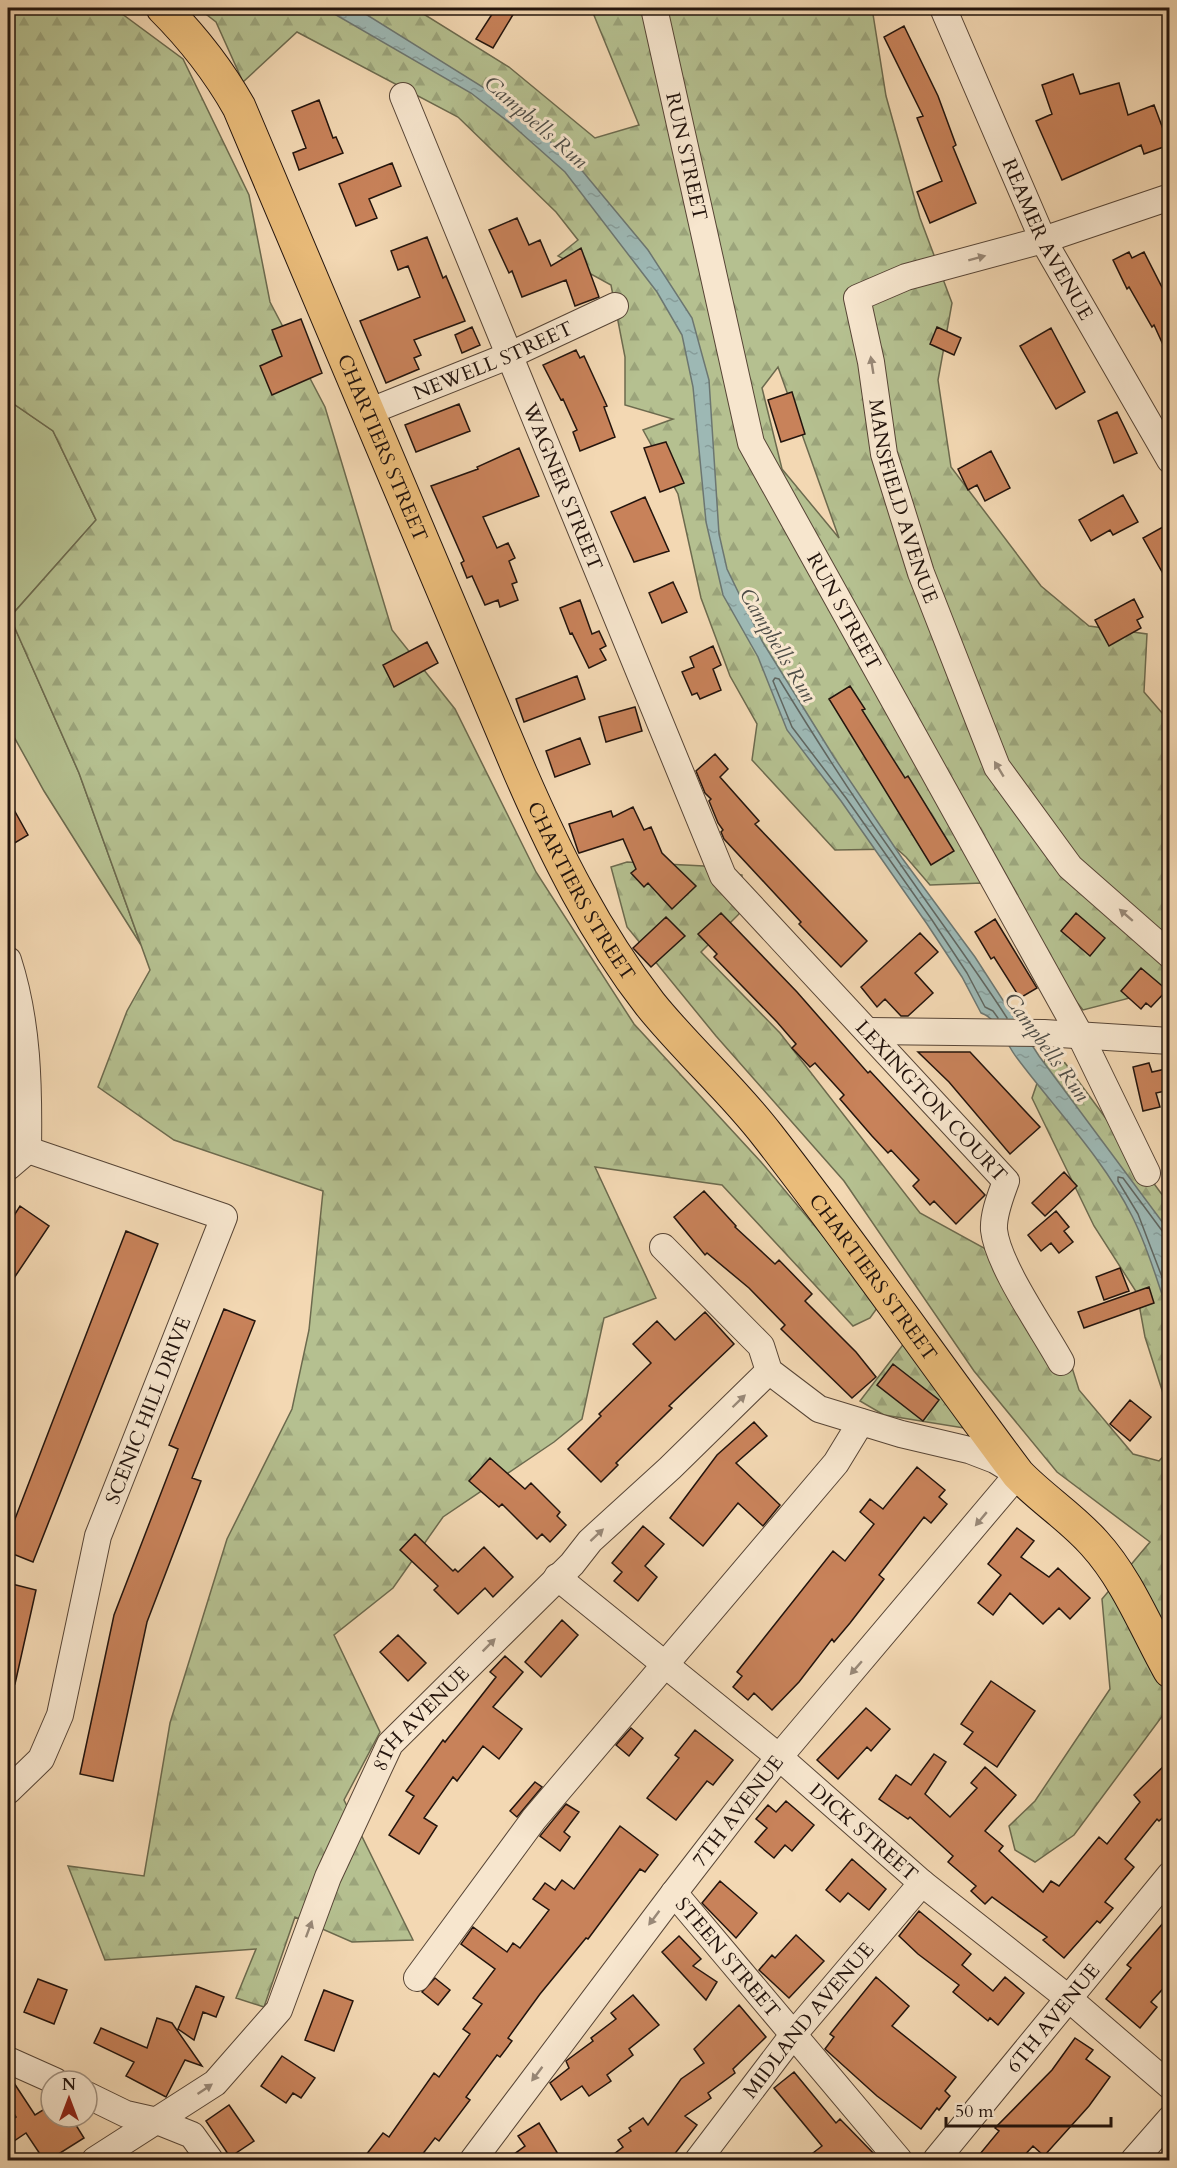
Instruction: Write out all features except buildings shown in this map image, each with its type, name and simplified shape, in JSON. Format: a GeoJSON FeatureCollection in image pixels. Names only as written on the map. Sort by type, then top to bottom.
{"type":"FeatureCollection","features":[{"type":"Feature","properties":{"kind":"main road","name":"CHARTIERS STREET"},"geometry":{"type":"LineString","coordinates":[[163,8],[190,35],[218,71],[239,107],[543,825],[591,918],[621,965],[652,1006],[773,1142],[1018,1474],[1043,1500],[1094,1542],[1114,1567],[1170,1671]]}},
{"type":"Feature","properties":{"kind":"street","name":"RUN STREET"},"geometry":{"type":"LineString","coordinates":[[654,8],[751,443],[1080,1035],[1147,1173]]}},
{"type":"Feature","properties":{"kind":"street","name":"REAMER AVENUE"},"geometry":{"type":"LineString","coordinates":[[943,8],[1043,240],[1170,460]]}},
{"type":"Feature","properties":{"kind":"street","name":"WAGNER STREET"},"geometry":{"type":"LineString","coordinates":[[403,96],[723,876]]}},
{"type":"Feature","properties":{"kind":"street","name":"MANSFIELD AVENUE"},"geometry":{"type":"LineString","coordinates":[[1170,197],[1043,240],[906,277],[857,298],[871,362],[884,454],[921,573],[997,767],[1070,867],[1170,955]]}},
{"type":"Feature","properties":{"kind":"street","name":"NEWELL STREET"},"geometry":{"type":"LineString","coordinates":[[368,412],[508,356],[615,306]]}},
{"type":"Feature","properties":{"kind":"street","name":"LEXINGTON COURT"},"geometry":{"type":"LineString","coordinates":[[723,876],[1006,1181],[994,1229],[1003,1259],[1061,1362]]}},
{"type":"Feature","properties":{"kind":"street"},"geometry":{"type":"LineString","coordinates":[[8,960],[16,985],[29,1074],[28,1150],[8,1167]]}},
{"type":"Feature","properties":{"kind":"street"},"geometry":{"type":"LineString","coordinates":[[869,1031],[1044,1033],[1170,1041]]}},
{"type":"Feature","properties":{"kind":"street","name":"SCENIC HILL DRIVE"},"geometry":{"type":"LineString","coordinates":[[8,1791],[41,1759],[60,1715],[98,1536],[224,1217],[28,1150]]}},
{"type":"Feature","properties":{"kind":"street"},"geometry":{"type":"LineString","coordinates":[[663,1247],[761,1346],[769,1371],[819,1409],[969,1450],[995,1460],[1018,1474]]}},
{"type":"Feature","properties":{"kind":"street","name":"8TH AVENUE"},"geometry":{"type":"LineString","coordinates":[[94,2160],[215,2083],[279,2010],[328,1877],[390,1744],[557,1578],[590,1541],[670,1468],[769,1371]]}},
{"type":"Feature","properties":{"kind":"street"},"geometry":{"type":"LineString","coordinates":[[417,1978],[534,1819],[836,1462],[861,1422]]}},
{"type":"Feature","properties":{"kind":"street","name":"7TH AVENUE"},"geometry":{"type":"LineString","coordinates":[[473,2160],[779,1757],[1018,1474]]}},
{"type":"Feature","properties":{"kind":"street","name":"DICK STREET"},"geometry":{"type":"LineString","coordinates":[[557,1578],[779,1757],[922,1883],[1068,1998],[1170,2086]]}},
{"type":"Feature","properties":{"kind":"street","name":"6TH AVENUE"},"geometry":{"type":"LineString","coordinates":[[936,2160],[1170,1875]]}},
{"type":"Feature","properties":{"kind":"street","name":"MIDLAND AVENUE"},"geometry":{"type":"LineString","coordinates":[[698,2160],[793,2035],[922,1883]]}},
{"type":"Feature","properties":{"kind":"street","name":"STEEN STREET"},"geometry":{"type":"LineString","coordinates":[[674,1893],[899,2160]]}},
{"type":"Feature","properties":{"kind":"street"},"geometry":{"type":"LineString","coordinates":[[8,2060],[39,2074]]}},
{"type":"Feature","properties":{"kind":"street"},"geometry":{"type":"LineString","coordinates":[[99,2101],[126,2114],[157,2121],[192,2135],[210,2160]]}},
{"type":"Feature","properties":{"kind":"street"},"geometry":{"type":"LineString","coordinates":[[1134,2160],[1170,2119]]}},
{"type":"Feature","properties":{"kind":"green space"},"geometry":{"type":"Polygon","coordinates":[[[8,8],[114,8],[183,59],[249,195],[270,302],[325,407],[392,630],[455,709],[536,872],[634,1024],[761,1162],[880,1304],[870,1318],[853,1326],[722,1185],[595,1167],[656,1298],[604,1318],[582,1419],[554,1442],[443,1517],[393,1588],[334,1635],[380,1732],[344,1800],[413,1940],[352,1942],[295,1917],[264,2007],[236,1998],[256,1949],[105,1960],[68,1866],[144,1876],[170,1723],[227,1539],[292,1409],[309,1330],[323,1191],[174,1140],[98,1087],[127,1011],[150,970],[79,773],[10,617],[96,520],[53,431],[8,400],[8,8]]]}},
{"type":"Feature","properties":{"kind":"green space"},"geometry":{"type":"Polygon","coordinates":[[[198,8],[414,8],[509,67],[595,138],[639,125],[591,8],[872,8],[886,96],[920,218],[952,303],[938,380],[951,467],[1041,586],[1089,626],[1147,634],[1144,692],[1169,721],[1169,988],[1083,1010],[982,883],[930,885],[897,849],[835,850],[752,760],[757,724],[730,676],[701,598],[678,494],[643,430],[673,419],[625,405],[625,357],[611,285],[558,256],[578,240],[556,212],[458,117],[297,32],[243,82],[216,22],[198,8]],[[778,367],[762,388],[782,469],[839,538],[778,367]]]}},
{"type":"Feature","properties":{"kind":"green space"},"geometry":{"type":"Polygon","coordinates":[[[8,400],[53,431],[96,520],[10,617],[79,773],[141,945],[44,791],[8,726],[8,400]]]}},
{"type":"Feature","properties":{"kind":"green space"},"geometry":{"type":"Polygon","coordinates":[[[627,862],[704,866],[742,875],[739,914],[701,952],[780,1033],[920,1213],[984,1248],[1070,1361],[1079,1390],[1133,1454],[1159,1461],[1169,1450],[1169,1716],[1163,1715],[1074,1835],[1035,1862],[1015,1850],[1009,1826],[1035,1801],[1110,1689],[1102,1599],[1150,1542],[1057,1472],[974,1371],[844,1181],[716,1036],[627,927],[611,867],[627,862]]]}},
{"type":"Feature","properties":{"kind":"green space"},"geometry":{"type":"Polygon","coordinates":[[[1046,1057],[1065,1063],[1169,1204],[1169,1412],[1145,1337],[1137,1293],[1094,1226],[1032,1098],[1046,1057]]]}},
{"type":"Feature","properties":{"kind":"green space"},"geometry":{"type":"Polygon","coordinates":[[[905,1342],[970,1429],[884,1415],[860,1401],[905,1342]]]}},
{"type":"Feature","properties":{"kind":"water"},"geometry":{"type":"Polygon","coordinates":[[[324,8],[356,8],[502,99],[579,167],[648,250],[692,318],[709,380],[719,534],[727,569],[762,641],[834,757],[902,858],[975,957],[1039,1056],[1169,1231],[1169,1314],[1138,1228],[1107,1174],[1017,1058],[993,1020],[981,1013],[962,977],[927,924],[841,801],[787,730],[758,657],[723,595],[706,522],[693,387],[682,335],[657,292],[565,172],[511,124],[471,93],[324,8]]]}},
{"type":"Feature","properties":{"kind":"water label","name":"Campbells Run"},"geometry":{"type":"Point","coordinates":[536,122]}},
{"type":"Feature","properties":{"kind":"water label","name":"Campbells Run"},"geometry":{"type":"Point","coordinates":[778,645]}},
{"type":"Feature","properties":{"kind":"water label","name":"Campbells Run"},"geometry":{"type":"Point","coordinates":[1047,1047]}}]}
